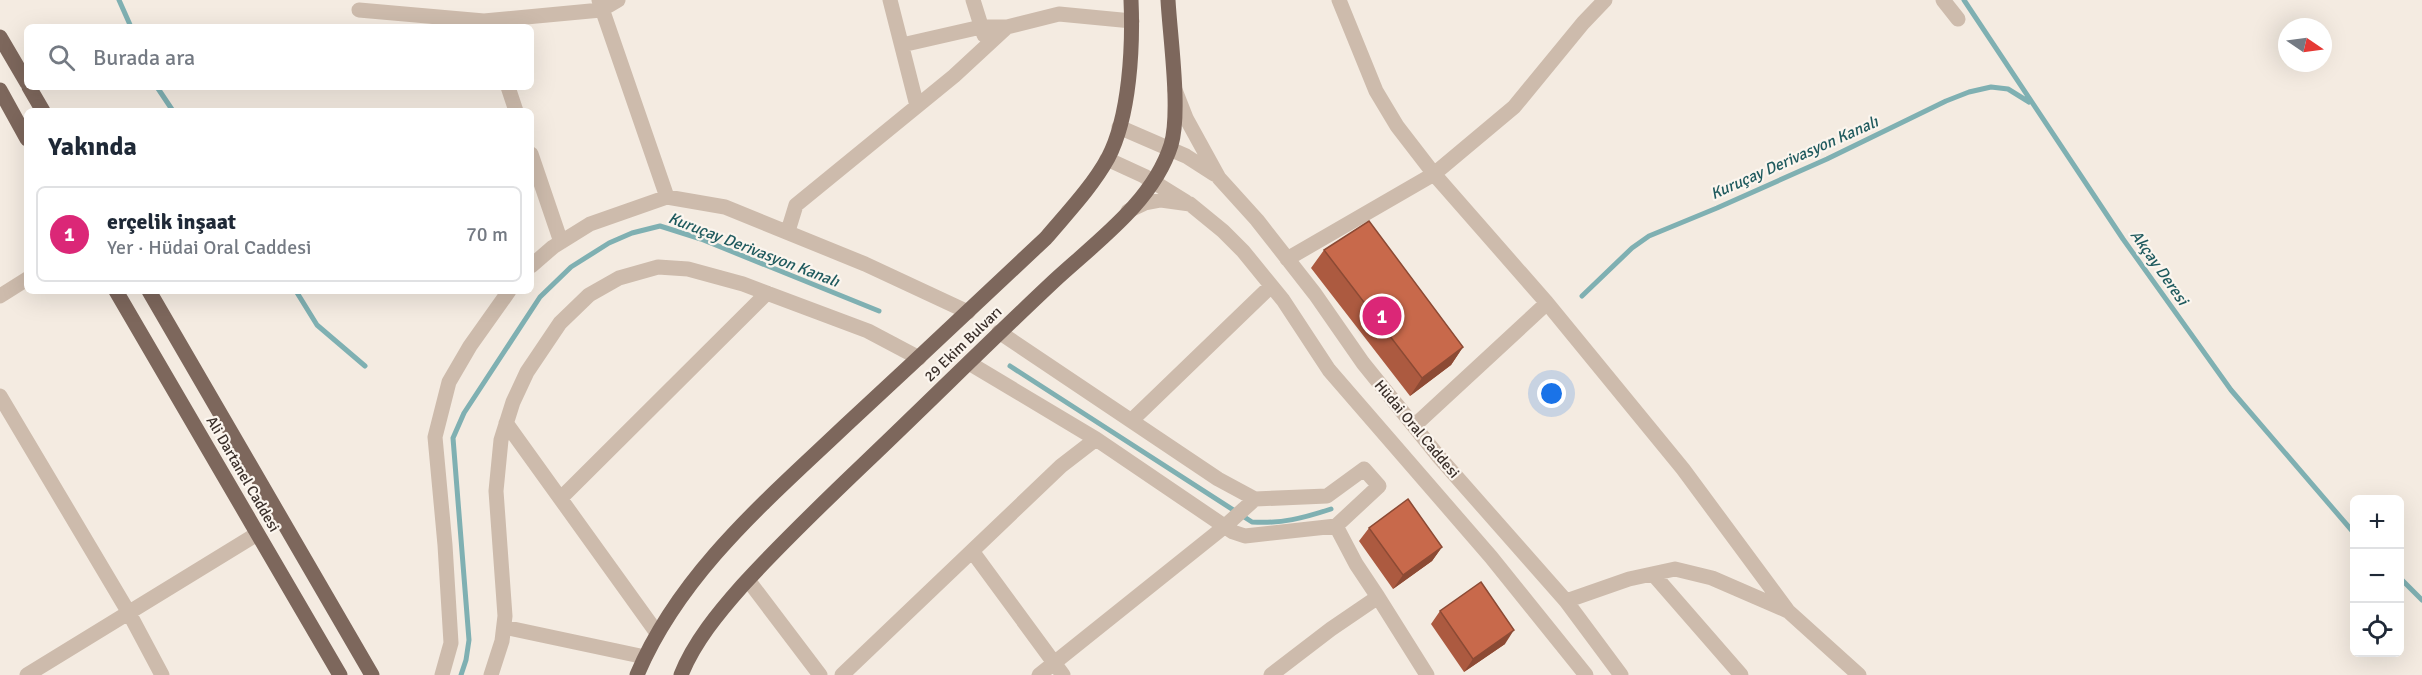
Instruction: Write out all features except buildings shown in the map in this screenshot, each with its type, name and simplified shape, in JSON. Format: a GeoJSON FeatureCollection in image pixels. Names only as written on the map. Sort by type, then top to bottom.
{"type":"FeatureCollection","features":[{"type":"Feature","properties":{"kind":"main road","name":"29 Ekim Bulvarı"},"geometry":{"type":"LineString","coordinates":[[637,675],[657,633],[675,604],[740,525],[1047,238],[1090,186],[1107,159],[1119,127],[1127,82],[1132,21],[1131,0]]}},
{"type":"Feature","properties":{"kind":"main road","name":"29 Ekim Bulvarı"},"geometry":{"type":"LineString","coordinates":[[681,675],[701,639],[721,610],[777,547],[1128,211],[1153,181],[1169,148],[1174,122],[1168,0]]}},
{"type":"Feature","properties":{"kind":"main road"},"geometry":{"type":"LineString","coordinates":[[0,37],[24,78]]}},
{"type":"Feature","properties":{"kind":"main road"},"geometry":{"type":"LineString","coordinates":[[0,90],[24,133]]}},
{"type":"Feature","properties":{"kind":"main road"},"geometry":{"type":"LineString","coordinates":[[31,90],[41,108]]}},
{"type":"Feature","properties":{"kind":"main road","name":"Ali Dartanel Caddesi"},"geometry":{"type":"LineString","coordinates":[[118,294],[340,675]]}},
{"type":"Feature","properties":{"kind":"main road","name":"Ali Dartanel Caddesi"},"geometry":{"type":"LineString","coordinates":[[151,294],[372,675]]}},
{"type":"Feature","properties":{"kind":"street"},"geometry":{"type":"LineString","coordinates":[[359,10],[485,24],[618,0]]}},
{"type":"Feature","properties":{"kind":"street"},"geometry":{"type":"LineString","coordinates":[[890,0],[917,106]]}},
{"type":"Feature","properties":{"kind":"street"},"geometry":{"type":"LineString","coordinates":[[973,0],[987,46]]}},
{"type":"Feature","properties":{"kind":"street"},"geometry":{"type":"LineString","coordinates":[[1339,0],[1376,91],[1397,126],[1434,174],[1547,303],[1683,469],[1788,611],[1859,675]]}},
{"type":"Feature","properties":{"kind":"street"},"geometry":{"type":"LineString","coordinates":[[1287,259],[1434,174],[1514,107],[1583,23],[1605,0]]}},
{"type":"Feature","properties":{"kind":"street"},"geometry":{"type":"LineString","coordinates":[[1943,0],[1958,19]]}},
{"type":"Feature","properties":{"kind":"street"},"geometry":{"type":"LineString","coordinates":[[600,5],[667,197]]}},
{"type":"Feature","properties":{"kind":"street"},"geometry":{"type":"LineString","coordinates":[[902,45],[981,27],[1007,27],[1059,14],[1132,21]]}},
{"type":"Feature","properties":{"kind":"street"},"geometry":{"type":"LineString","coordinates":[[788,231],[796,205],[917,106],[1007,27]]}},
{"type":"Feature","properties":{"kind":"street"},"geometry":{"type":"LineString","coordinates":[[1174,87],[1186,118],[1219,178]]}},
{"type":"Feature","properties":{"kind":"street"},"geometry":{"type":"LineString","coordinates":[[509,90],[515,108]]}},
{"type":"Feature","properties":{"kind":"street"},"geometry":{"type":"LineString","coordinates":[[1119,127],[1195,161],[1219,178]]}},
{"type":"Feature","properties":{"kind":"street","name":"Hüdai Oral Caddesi"},"geometry":{"type":"LineString","coordinates":[[1107,159],[1153,181],[1196,208],[1242,251],[1271,286],[1329,370],[1491,557],[1557,636],[1586,675]]}},
{"type":"Feature","properties":{"kind":"street"},"geometry":{"type":"LineString","coordinates":[[534,163],[561,242]]}},
{"type":"Feature","properties":{"kind":"street","name":"Hüdai Oral Caddesi"},"geometry":{"type":"LineString","coordinates":[[1219,178],[1287,259],[1363,363],[1414,426],[1566,602],[1621,675]]}},
{"type":"Feature","properties":{"kind":"street"},"geometry":{"type":"LineString","coordinates":[[534,264],[561,242],[590,224],[667,197],[725,207],[788,231],[968,312]]}},
{"type":"Feature","properties":{"kind":"street"},"geometry":{"type":"LineString","coordinates":[[1128,211],[1145,203],[1161,201],[1196,208]]}},
{"type":"Feature","properties":{"kind":"street"},"geometry":{"type":"LineString","coordinates":[[491,675],[502,641],[506,616],[496,490],[501,440],[527,372],[560,323],[589,295],[619,278],[658,267],[688,269],[767,292],[868,331],[919,358]]}},
{"type":"Feature","properties":{"kind":"street"},"geometry":{"type":"LineString","coordinates":[[0,296],[24,281]]}},
{"type":"Feature","properties":{"kind":"street"},"geometry":{"type":"LineString","coordinates":[[1132,420],[1271,286]]}},
{"type":"Feature","properties":{"kind":"street"},"geometry":{"type":"LineString","coordinates":[[561,498],[767,292]]}},
{"type":"Feature","properties":{"kind":"street"},"geometry":{"type":"LineString","coordinates":[[442,675],[451,643],[435,436],[449,382],[470,346],[506,294]]}},
{"type":"Feature","properties":{"kind":"street"},"geometry":{"type":"LineString","coordinates":[[1414,426],[1547,303]]}},
{"type":"Feature","properties":{"kind":"street"},"geometry":{"type":"LineString","coordinates":[[999,332],[1252,503]]}},
{"type":"Feature","properties":{"kind":"street"},"geometry":{"type":"LineString","coordinates":[[969,363],[1096,439],[1227,524],[1245,536],[1336,526],[1379,486],[1364,469],[1327,496],[1252,503],[1227,524],[1059,668],[1039,675]]}},
{"type":"Feature","properties":{"kind":"street"},"geometry":{"type":"LineString","coordinates":[[0,396],[129,613],[162,675]]}},
{"type":"Feature","properties":{"kind":"street"},"geometry":{"type":"LineString","coordinates":[[506,423],[657,633]]}},
{"type":"Feature","properties":{"kind":"street"},"geometry":{"type":"LineString","coordinates":[[842,675],[1061,466],[1096,439]]}},
{"type":"Feature","properties":{"kind":"street"},"geometry":{"type":"LineString","coordinates":[[1336,526],[1356,564],[1427,675]]}},
{"type":"Feature","properties":{"kind":"street"},"geometry":{"type":"LineString","coordinates":[[27,675],[257,534]]}},
{"type":"Feature","properties":{"kind":"street"},"geometry":{"type":"LineString","coordinates":[[972,551],[1059,668]]}},
{"type":"Feature","properties":{"kind":"street"},"geometry":{"type":"LineString","coordinates":[[1566,602],[1629,579],[1675,569],[1712,578],[1788,611]]}},
{"type":"Feature","properties":{"kind":"street"},"geometry":{"type":"LineString","coordinates":[[1653,574],[1742,675]]}},
{"type":"Feature","properties":{"kind":"street"},"geometry":{"type":"LineString","coordinates":[[748,580],[820,675]]}},
{"type":"Feature","properties":{"kind":"street"},"geometry":{"type":"LineString","coordinates":[[1276,674],[1331,629],[1378,597]]}},
{"type":"Feature","properties":{"kind":"street"},"geometry":{"type":"LineString","coordinates":[[504,627],[645,657]]}},
{"type":"Feature","properties":{"kind":"waterway"},"geometry":{"type":"LineString","coordinates":[[119,0],[130,24]]}},
{"type":"Feature","properties":{"kind":"waterway","name":"Akçay Deresi"},"geometry":{"type":"LineString","coordinates":[[1964,0],[2123,239],[2231,390],[2350,528]]}},
{"type":"Feature","properties":{"kind":"waterway","name":"Kuruçay Derivasyon Kanalı"},"geometry":{"type":"LineString","coordinates":[[1582,296],[1632,248],[1649,236],[1827,159],[1946,101],[1991,87],[2008,89],[2029,102]]}},
{"type":"Feature","properties":{"kind":"waterway"},"geometry":{"type":"LineString","coordinates":[[159,90],[171,108]]}},
{"type":"Feature","properties":{"kind":"waterway","name":"Kuruçay Derivasyon Kanalı"},"geometry":{"type":"LineString","coordinates":[[461,675],[469,640],[453,438],[464,413],[540,297],[571,267],[609,243],[632,233],[660,226],[701,239],[879,311]]}},
{"type":"Feature","properties":{"kind":"waterway"},"geometry":{"type":"LineString","coordinates":[[298,294],[317,325],[365,366]]}},
{"type":"Feature","properties":{"kind":"waterway","name":"Kuruçay Derivasyon Kanalı"},"geometry":{"type":"LineString","coordinates":[[1010,366],[1252,522],[1292,520],[1331,509]]}},
{"type":"Feature","properties":{"kind":"waterway","name":"Akçay Deresi"},"geometry":{"type":"LineString","coordinates":[[2404,582],[2422,600]]}},
{"type":"Feature","properties":{"kind":"place","name":"erçelik inşaat"},"geometry":{"type":"Point","coordinates":[1382,316]}}]}
